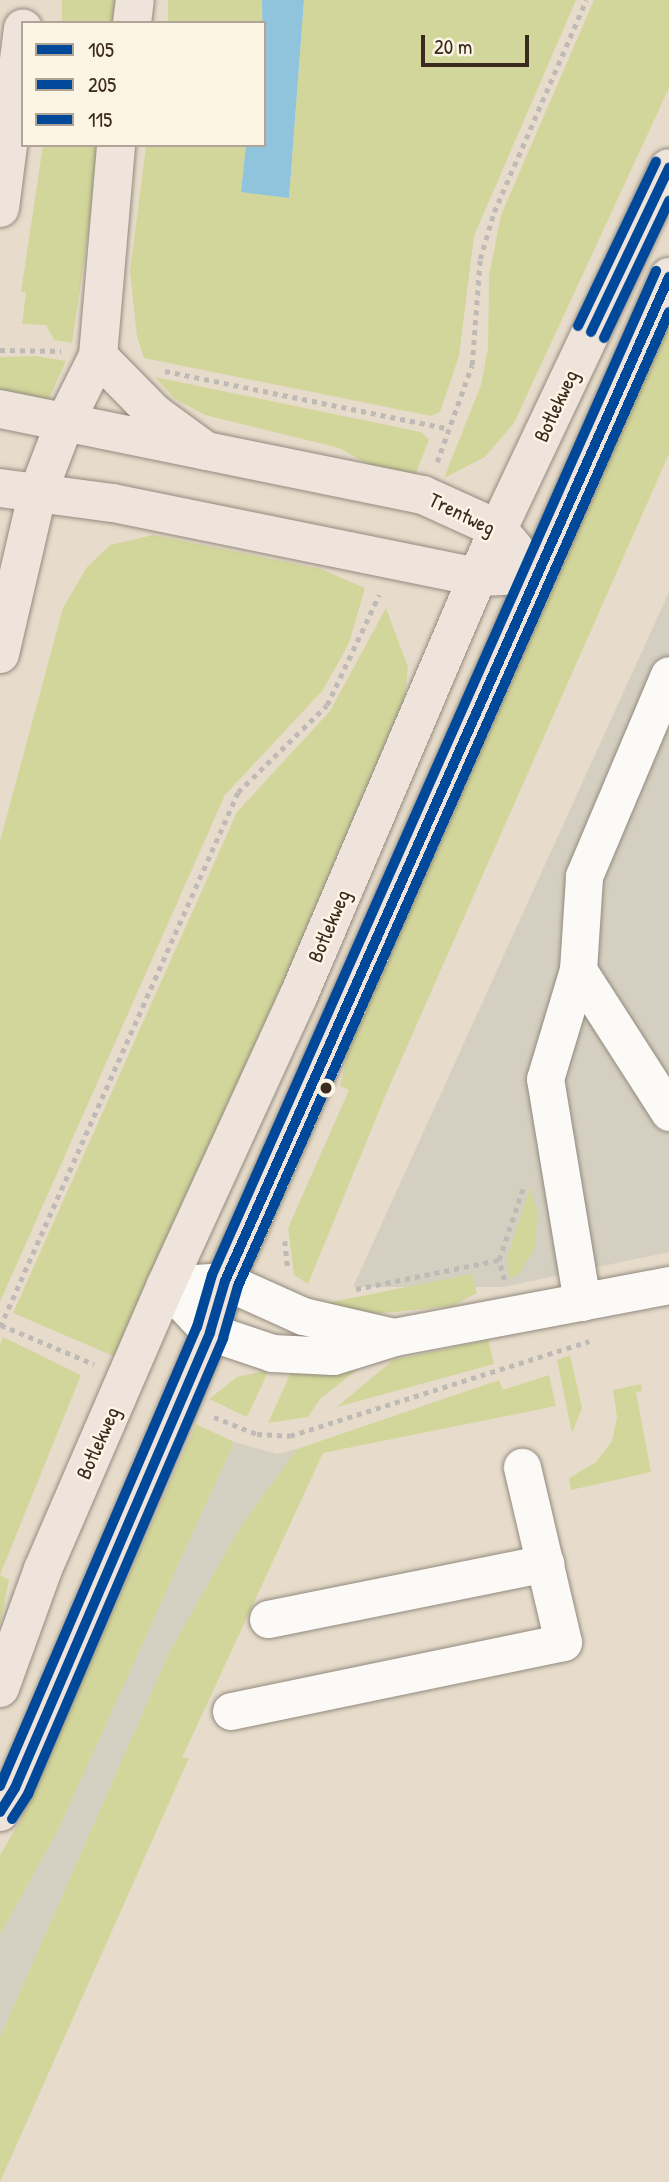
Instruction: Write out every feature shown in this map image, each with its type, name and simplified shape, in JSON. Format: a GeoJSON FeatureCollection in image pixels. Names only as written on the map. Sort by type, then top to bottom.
{"type":"FeatureCollection","features":[{"type":"Feature","properties":{"kind":"main road"},"geometry":{"type":"LineString","coordinates":[[23,21],[26,0]]}},
{"type":"Feature","properties":{"kind":"main road"},"geometry":{"type":"LineString","coordinates":[[132,21],[135,0]]}},
{"type":"Feature","properties":{"kind":"main road"},"geometry":{"type":"LineString","coordinates":[[0,208],[21,44]]}},
{"type":"Feature","properties":{"kind":"main road"},"geometry":{"type":"LineString","coordinates":[[0,654],[37,495],[65,422],[98,356],[116,147]]}},
{"type":"Feature","properties":{"kind":"main road","name":"Botlekweg"},"geometry":{"type":"LineString","coordinates":[[0,1688],[43,1569],[166,1285],[298,997],[498,529],[669,168]]}},
{"type":"Feature","properties":{"kind":"main road"},"geometry":{"type":"LineString","coordinates":[[0,1812],[15,1787],[210,1332],[225,1281],[669,277]]}},
{"type":"Feature","properties":{"kind":"main road"},"geometry":{"type":"LineString","coordinates":[[98,356],[154,413],[206,451]]}},
{"type":"Feature","properties":{"kind":"main road","name":"Trentweg"},"geometry":{"type":"LineString","coordinates":[[0,409],[423,495],[498,529],[537,575]]}},
{"type":"Feature","properties":{"kind":"main road"},"geometry":{"type":"LineString","coordinates":[[0,488],[113,503],[477,577],[537,575]]}},
{"type":"Feature","properties":{"kind":"street"},"geometry":{"type":"LineString","coordinates":[[582,1301],[545,1079],[578,970],[584,876],[669,675]]}},
{"type":"Feature","properties":{"kind":"street"},"geometry":{"type":"LineString","coordinates":[[578,970],[669,1112]]}},
{"type":"Feature","properties":{"kind":"street"},"geometry":{"type":"LineString","coordinates":[[166,1285],[225,1281],[303,1316],[394,1337]]}},
{"type":"Feature","properties":{"kind":"street"},"geometry":{"type":"LineString","coordinates":[[166,1285],[210,1332],[272,1353],[333,1356],[394,1337],[669,1285]]}},
{"type":"Feature","properties":{"kind":"street"},"geometry":{"type":"LineString","coordinates":[[231,1711],[563,1642],[522,1467]]}},
{"type":"Feature","properties":{"kind":"street"},"geometry":{"type":"LineString","coordinates":[[268,1619],[545,1563]]}},
{"type":"Feature","properties":{"kind":"path"},"geometry":{"type":"LineString","coordinates":[[423,495],[472,365],[480,259],[494,212],[586,0]]}},
{"type":"Feature","properties":{"kind":"path"},"geometry":{"type":"LineString","coordinates":[[0,350],[56,349],[98,356]]}},
{"type":"Feature","properties":{"kind":"path"},"geometry":{"type":"LineString","coordinates":[[159,369],[449,429]]}},
{"type":"Feature","properties":{"kind":"path"},"geometry":{"type":"LineString","coordinates":[[0,1327],[238,792],[327,705],[394,562]]}},
{"type":"Feature","properties":{"kind":"path"},"geometry":{"type":"LineString","coordinates":[[519,1364],[499,1260],[527,1177]]}},
{"type":"Feature","properties":{"kind":"path"},"geometry":{"type":"LineString","coordinates":[[284,1230],[288,1275]]}},
{"type":"Feature","properties":{"kind":"path"},"geometry":{"type":"LineString","coordinates":[[352,1290],[499,1260]]}},
{"type":"Feature","properties":{"kind":"shaded area"},"geometry":{"type":"Polygon","coordinates":[[[669,592],[669,1252],[503,1287],[353,1287],[669,592]]]}},
{"type":"Feature","properties":{"kind":"shaded area"},"geometry":{"type":"Polygon","coordinates":[[[234,1442],[277,1454],[297,1449],[239,1529],[170,1651],[0,2037],[0,1935],[59,1828],[234,1442]]]}},
{"type":"Feature","properties":{"kind":"green space"},"geometry":{"type":"Polygon","coordinates":[[[62,0],[122,0],[122,21],[62,21],[62,0]]]}},
{"type":"Feature","properties":{"kind":"green space"},"geometry":{"type":"Polygon","coordinates":[[[168,0],[262,0],[262,21],[168,21],[168,0]]]}},
{"type":"Feature","properties":{"kind":"green space"},"geometry":{"type":"Polygon","coordinates":[[[304,0],[576,0],[474,236],[459,356],[440,412],[431,416],[144,358],[137,337],[130,272],[146,147],[246,147],[241,191],[289,198],[304,0]]]}},
{"type":"Feature","properties":{"kind":"green space"},"geometry":{"type":"Polygon","coordinates":[[[594,0],[669,0],[669,88],[514,423],[485,457],[444,478],[481,385],[488,348],[489,276],[501,215],[594,0]]]}},
{"type":"Feature","properties":{"kind":"green space"},"geometry":{"type":"Polygon","coordinates":[[[43,147],[101,147],[72,343],[54,340],[46,325],[22,324],[26,293],[21,292],[43,147]]]}},
{"type":"Feature","properties":{"kind":"green space"},"geometry":{"type":"Polygon","coordinates":[[[669,308],[669,454],[386,1094],[308,1284],[294,1275],[288,1228],[349,1090],[340,1086],[358,1006],[669,308]]]}},
{"type":"Feature","properties":{"kind":"green space"},"geometry":{"type":"Polygon","coordinates":[[[36,356],[66,361],[48,401],[0,396],[0,357],[36,356]]]}},
{"type":"Feature","properties":{"kind":"green space"},"geometry":{"type":"Polygon","coordinates":[[[155,377],[421,432],[429,440],[413,480],[390,476],[339,448],[205,415],[175,399],[155,377]]]}},
{"type":"Feature","properties":{"kind":"green space"},"geometry":{"type":"Polygon","coordinates":[[[153,535],[321,569],[365,588],[349,643],[323,690],[225,795],[0,1302],[0,841],[63,608],[87,567],[110,545],[153,535]]]}},
{"type":"Feature","properties":{"kind":"green space"},"geometry":{"type":"Polygon","coordinates":[[[386,608],[408,667],[403,712],[118,1358],[13,1313],[237,812],[330,711],[386,608]]]}},
{"type":"Feature","properties":{"kind":"green space"},"geometry":{"type":"Polygon","coordinates":[[[530,1188],[537,1211],[536,1246],[519,1274],[509,1279],[507,1258],[530,1188]]]}},
{"type":"Feature","properties":{"kind":"green space"},"geometry":{"type":"Polygon","coordinates":[[[472,1274],[477,1293],[452,1306],[353,1316],[321,1304],[472,1274]]]}},
{"type":"Feature","properties":{"kind":"green space"},"geometry":{"type":"Polygon","coordinates":[[[3,1337],[81,1375],[0,1575],[0,1344],[3,1337]]]}},
{"type":"Feature","properties":{"kind":"green space"},"geometry":{"type":"Polygon","coordinates":[[[488,1340],[494,1364],[337,1407],[393,1360],[488,1340]]]}},
{"type":"Feature","properties":{"kind":"green space"},"geometry":{"type":"Polygon","coordinates":[[[570,1355],[582,1408],[572,1433],[557,1360],[570,1355]]]}},
{"type":"Feature","properties":{"kind":"green space"},"geometry":{"type":"Polygon","coordinates":[[[364,1364],[320,1399],[308,1417],[268,1423],[291,1372],[364,1364]]]}},
{"type":"Feature","properties":{"kind":"green space"},"geometry":{"type":"Polygon","coordinates":[[[269,1370],[247,1417],[209,1399],[237,1377],[269,1370]]]}},
{"type":"Feature","properties":{"kind":"green space"},"geometry":{"type":"Polygon","coordinates":[[[549,1375],[556,1406],[323,1453],[182,1758],[189,1758],[0,2182],[0,2037],[170,1651],[239,1529],[297,1449],[499,1380],[503,1390],[549,1375]]]}},
{"type":"Feature","properties":{"kind":"green space"},"geometry":{"type":"Polygon","coordinates":[[[641,1384],[642,1391],[636,1392],[651,1472],[571,1490],[569,1478],[596,1462],[612,1441],[617,1417],[613,1390],[641,1384]]]}},
{"type":"Feature","properties":{"kind":"green space"},"geometry":{"type":"Polygon","coordinates":[[[196,1424],[234,1442],[59,1828],[0,1935],[0,1855],[19,1823],[196,1424]]]}},
{"type":"Feature","properties":{"kind":"green space"},"geometry":{"type":"Polygon","coordinates":[[[0,1575],[9,1580],[0,1626],[0,1575]]]}},
{"type":"Feature","properties":{"kind":"water"},"geometry":{"type":"Polygon","coordinates":[[[262,0],[304,0],[289,198],[241,192],[246,147],[266,147],[266,21],[262,21],[262,0]]]}},
{"type":"Feature","properties":{"kind":"transit line","name":"115"},"geometry":{"type":"LineString","coordinates":[[578,326],[656,162]]}},
{"type":"Feature","properties":{"kind":"transit line","name":"105"},"geometry":{"type":"LineString","coordinates":[[591,332],[669,168]]}},
{"type":"Feature","properties":{"kind":"transit line","name":"205"},"geometry":{"type":"LineString","coordinates":[[604,338],[669,201]]}},
{"type":"Feature","properties":{"kind":"transit line","name":"115"},"geometry":{"type":"LineString","coordinates":[[0,1786],[197,1327],[212,1275],[656,271]]}},
{"type":"Feature","properties":{"kind":"transit line","name":"105"},"geometry":{"type":"LineString","coordinates":[[0,1812],[15,1788],[210,1332],[225,1281],[669,277]]}},
{"type":"Feature","properties":{"kind":"transit line","name":"205"},"geometry":{"type":"LineString","coordinates":[[12,1819],[28,1794],[223,1338],[238,1286],[669,312]]}}]}
